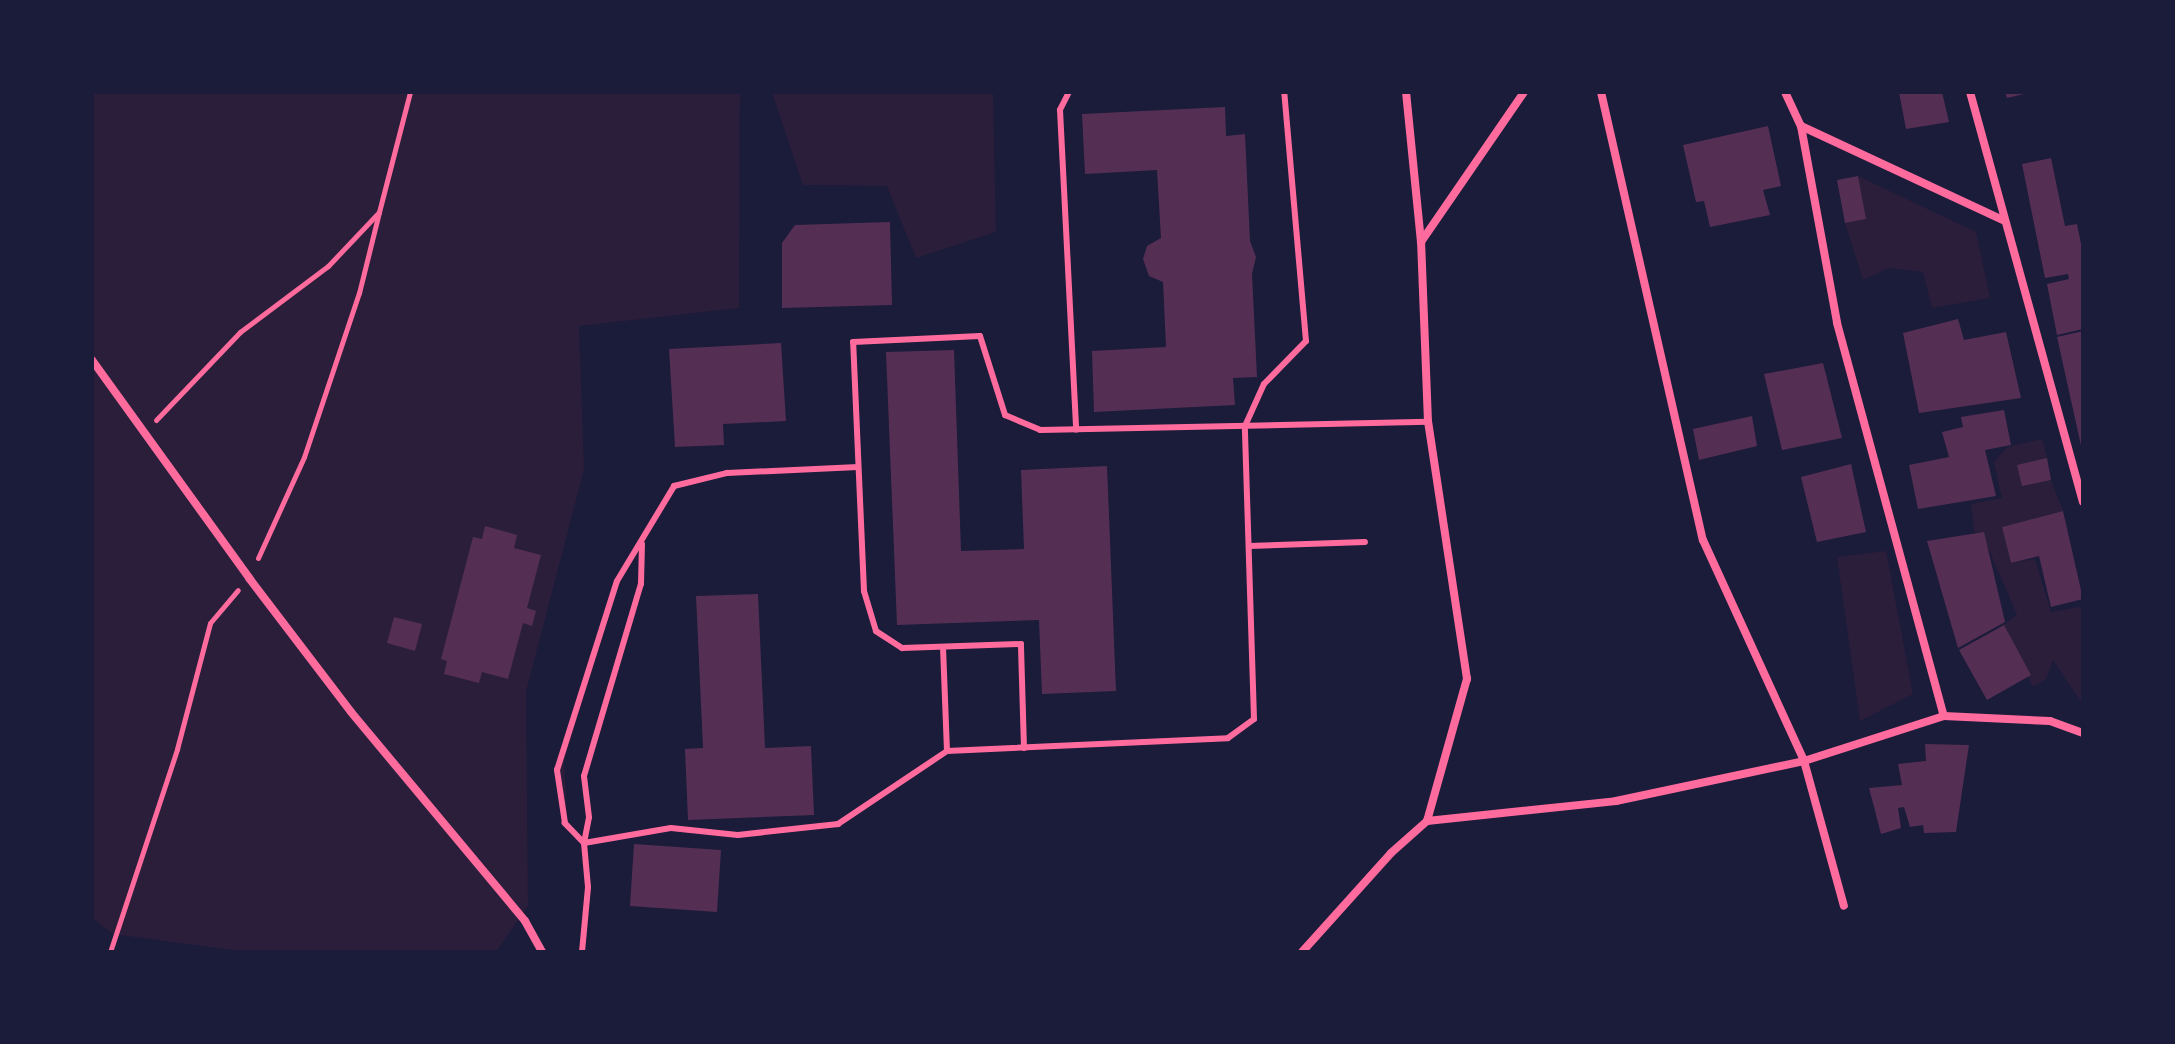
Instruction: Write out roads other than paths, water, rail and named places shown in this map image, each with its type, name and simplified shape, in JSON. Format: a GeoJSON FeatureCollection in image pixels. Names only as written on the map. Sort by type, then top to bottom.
{"type":"FeatureCollection","features":[{"type":"Feature","properties":{"kind":"street"},"geometry":{"type":"LineString","coordinates":[[1302,952],[1391,853],[1427,821],[1467,679],[1428,422],[1421,242],[1406,92]]}},
{"type":"Feature","properties":{"kind":"street"},"geometry":{"type":"LineString","coordinates":[[1421,242],[1524,92]]}},
{"type":"Feature","properties":{"kind":"street"},"geometry":{"type":"LineString","coordinates":[[1601,92],[1703,540],[1804,761],[1844,906]]}},
{"type":"Feature","properties":{"kind":"street"},"geometry":{"type":"LineString","coordinates":[[1785,92],[1801,126],[1837,323],[1944,716]]}},
{"type":"Feature","properties":{"kind":"street"},"geometry":{"type":"LineString","coordinates":[[1970,92],[2083,502]]}},
{"type":"Feature","properties":{"kind":"street"},"geometry":{"type":"LineString","coordinates":[[1801,126],[2003,220]]}},
{"type":"Feature","properties":{"kind":"street"},"geometry":{"type":"LineString","coordinates":[[92,360],[341,700],[525,921],[542,952]]}},
{"type":"Feature","properties":{"kind":"street"},"geometry":{"type":"LineString","coordinates":[[1427,821],[1616,801],[1804,761],[1944,716],[2050,721],[2083,733]]}},
{"type":"Feature","properties":{"kind":"lane"},"geometry":{"type":"LineString","coordinates":[[1069,92],[1060,110],[1076,430]]}},
{"type":"Feature","properties":{"kind":"lane"},"geometry":{"type":"LineString","coordinates":[[584,843],[671,828],[738,835],[838,824],[947,751],[1228,738],[1254,719],[1245,426],[1264,384],[1306,341],[1284,92]]}},
{"type":"Feature","properties":{"kind":"lane"},"geometry":{"type":"LineString","coordinates":[[1024,748],[1021,644],[902,648],[876,631],[864,591],[853,342],[980,336],[1005,415],[1040,430],[1428,422]]}},
{"type":"Feature","properties":{"kind":"lane"},"geometry":{"type":"LineString","coordinates":[[584,843],[565,823],[557,770],[617,581],[674,486],[727,473],[858,467]]}},
{"type":"Feature","properties":{"kind":"lane"},"geometry":{"type":"LineString","coordinates":[[582,952],[588,887],[584,843],[589,817],[584,776],[641,584],[642,540]]}},
{"type":"Feature","properties":{"kind":"lane"},"geometry":{"type":"LineString","coordinates":[[1249,546],[1365,542]]}},
{"type":"Feature","properties":{"kind":"lane"},"geometry":{"type":"LineString","coordinates":[[943,647],[947,751]]}}]}
